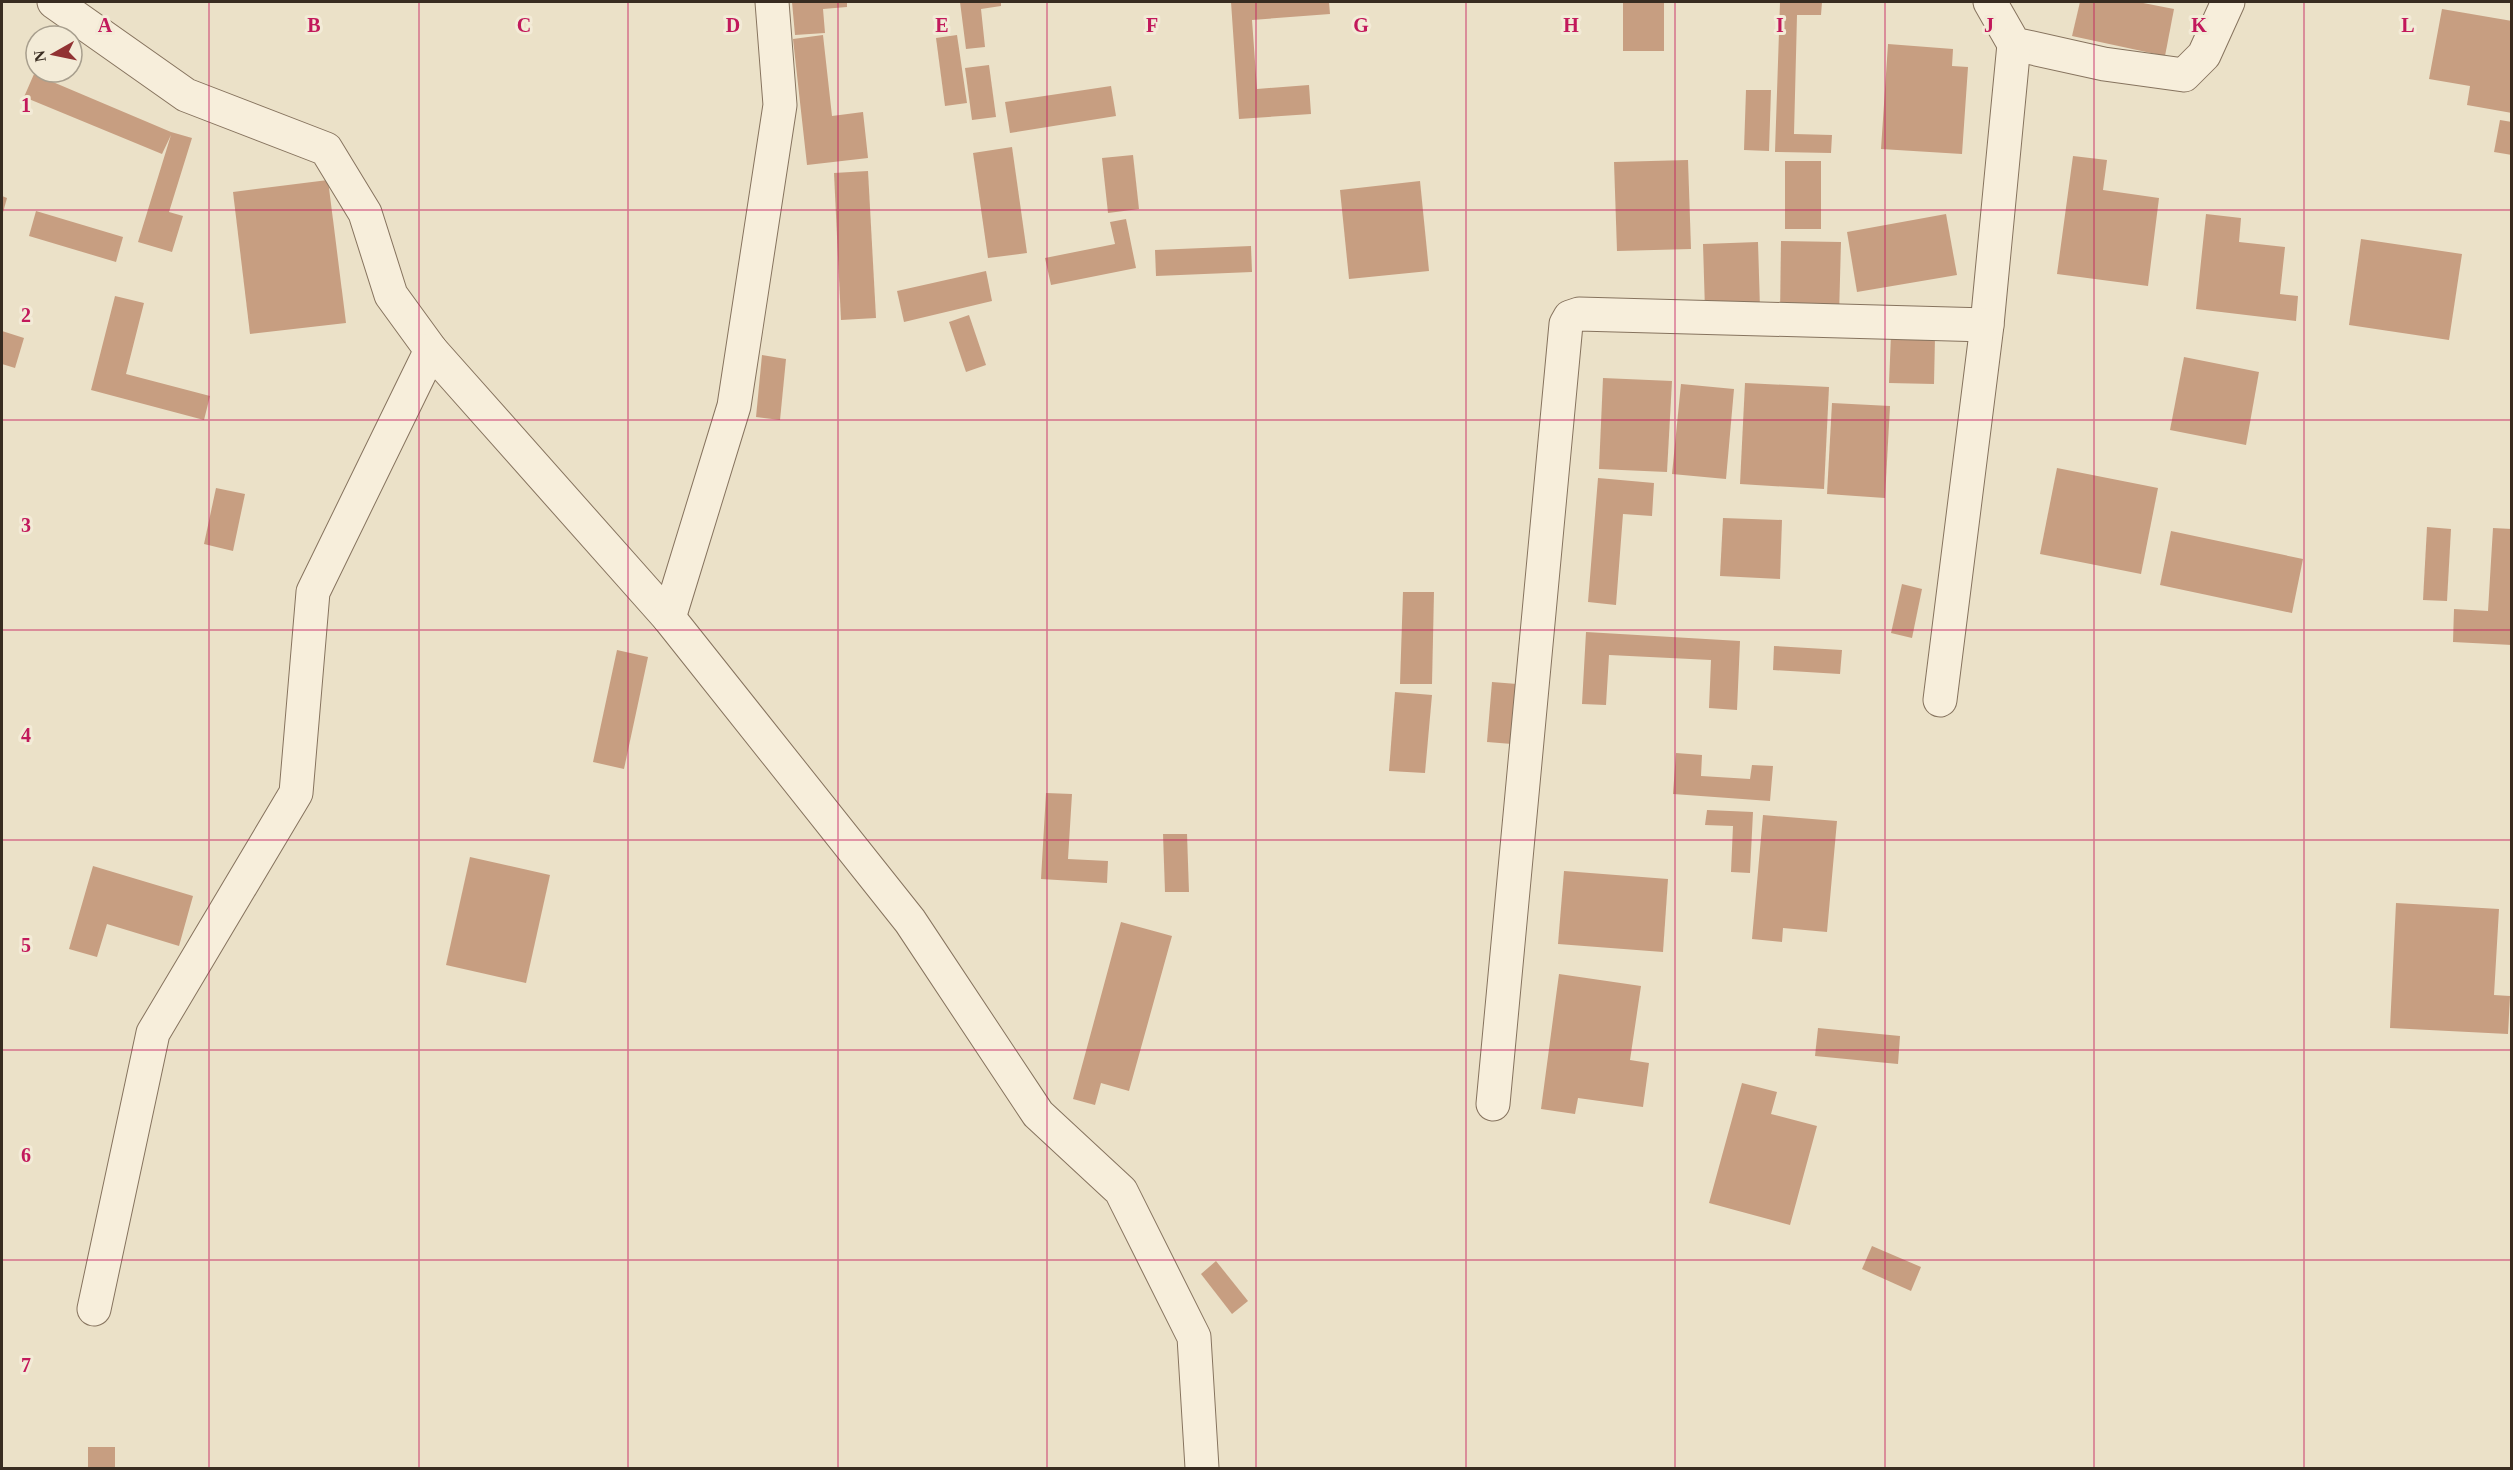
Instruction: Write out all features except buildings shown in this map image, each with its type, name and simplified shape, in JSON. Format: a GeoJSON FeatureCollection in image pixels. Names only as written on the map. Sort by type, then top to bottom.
{"type":"FeatureCollection","features":[{"type":"Feature","properties":{"kind":"street"},"geometry":{"type":"LineString","coordinates":[[54,2],[186,95],[326,149],[365,213],[391,295],[431,350],[669,618],[910,921],[1038,1114],[1121,1191],[1194,1337],[1202,1468]]}},
{"type":"Feature","properties":{"kind":"street"},"geometry":{"type":"LineString","coordinates":[[669,618],[734,406],[780,105],[772,2]]}},
{"type":"Feature","properties":{"kind":"street"},"geometry":{"type":"LineString","coordinates":[[1940,700],[1987,325],[2014,44],[1990,2]]}},
{"type":"Feature","properties":{"kind":"street"},"geometry":{"type":"LineString","coordinates":[[2014,44],[2104,64],[2184,75],[2204,55],[2228,2]]}},
{"type":"Feature","properties":{"kind":"street"},"geometry":{"type":"LineString","coordinates":[[1493,1104],[1566,324],[1570,317],[1579,314],[1987,325]]}},
{"type":"Feature","properties":{"kind":"street"},"geometry":{"type":"LineString","coordinates":[[94,1309],[153,1034],[296,792],[312,592],[431,350]]}}]}
